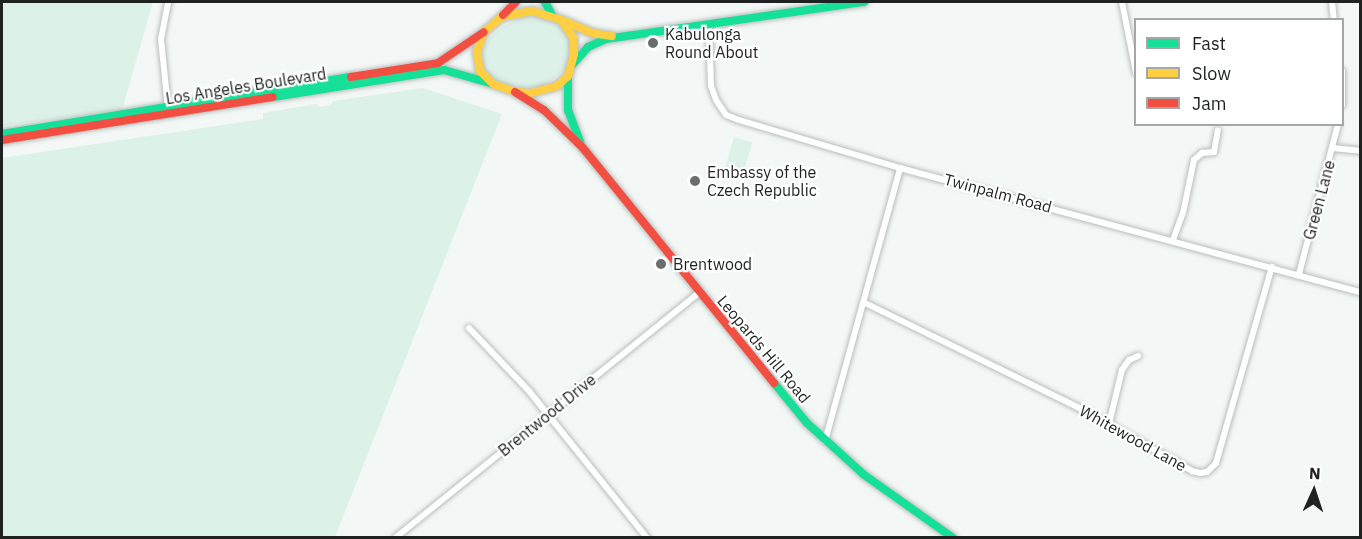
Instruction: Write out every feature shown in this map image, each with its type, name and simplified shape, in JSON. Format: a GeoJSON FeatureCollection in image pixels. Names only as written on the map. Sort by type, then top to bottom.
{"type":"FeatureCollection","features":[{"type":"Feature","properties":{"kind":"main road"},"geometry":{"type":"LineString","coordinates":[[516,2],[484,32],[477,51],[480,71],[493,84],[515,92],[548,90],[568,76],[572,65],[573,37],[561,20]]}},
{"type":"Feature","properties":{"kind":"main road"},"geometry":{"type":"LineString","coordinates":[[544,2],[552,15]]}},
{"type":"Feature","properties":{"kind":"main road"},"geometry":{"type":"LineString","coordinates":[[572,65],[593,44],[627,36],[864,2]]}},
{"type":"Feature","properties":{"kind":"main road"},"geometry":{"type":"LineString","coordinates":[[501,17],[532,10],[552,15],[597,34],[627,36]]}},
{"type":"Feature","properties":{"kind":"main road","name":"Los Angeles Boulevard"},"geometry":{"type":"LineString","coordinates":[[2,134],[438,63],[484,32]]}},
{"type":"Feature","properties":{"kind":"main road","name":"Los Angeles Boulevard"},"geometry":{"type":"LineString","coordinates":[[2,140],[444,70],[493,84]]}},
{"type":"Feature","properties":{"kind":"main road","name":"Leopards Hill Road"},"geometry":{"type":"LineString","coordinates":[[568,76],[568,110],[583,148]]}},
{"type":"Feature","properties":{"kind":"main road","name":"Leopards Hill Road"},"geometry":{"type":"LineString","coordinates":[[515,92],[544,110],[583,148],[807,423],[863,474],[953,537]]}},
{"type":"Feature","properties":{"kind":"street"},"geometry":{"type":"LineString","coordinates":[[168,2],[161,39],[168,108]]}},
{"type":"Feature","properties":{"kind":"street"},"geometry":{"type":"LineString","coordinates":[[1122,2],[1134,63]]}},
{"type":"Feature","properties":{"kind":"street"},"geometry":{"type":"LineString","coordinates":[[1332,2],[1334,18]]}},
{"type":"Feature","properties":{"kind":"street","name":"Twinpalm Road"},"geometry":{"type":"LineString","coordinates":[[709,26],[711,86],[726,115],[900,168],[1360,292]]}},
{"type":"Feature","properties":{"kind":"street","name":"Green Lane"},"geometry":{"type":"LineString","coordinates":[[1299,274],[1338,126]]}},
{"type":"Feature","properties":{"kind":"street"},"geometry":{"type":"LineString","coordinates":[[1173,240],[1181,218],[1194,160],[1202,153],[1214,152],[1218,130]]}},
{"type":"Feature","properties":{"kind":"street"},"geometry":{"type":"LineString","coordinates":[[1333,148],[1360,151]]}},
{"type":"Feature","properties":{"kind":"street"},"geometry":{"type":"LineString","coordinates":[[825,441],[865,303],[900,168]]}},
{"type":"Feature","properties":{"kind":"street","name":"Whitewood Lane"},"geometry":{"type":"LineString","coordinates":[[865,303],[1109,424],[1192,471],[1207,472],[1213,468],[1220,453],[1272,267]]}},
{"type":"Feature","properties":{"kind":"street","name":"Brentwood Drive"},"geometry":{"type":"LineString","coordinates":[[398,537],[699,293]]}},
{"type":"Feature","properties":{"kind":"street"},"geometry":{"type":"LineString","coordinates":[[469,328],[548,414],[647,537]]}},
{"type":"Feature","properties":{"kind":"street"},"geometry":{"type":"LineString","coordinates":[[1109,424],[1122,370],[1129,360],[1138,356]]}},
{"type":"Feature","properties":{"kind":"green space"},"geometry":{"type":"Polygon","coordinates":[[[2,2],[153,2],[122,110],[2,126],[2,2]]]}},
{"type":"Feature","properties":{"kind":"green space"},"geometry":{"type":"Polygon","coordinates":[[[527,16],[551,18],[559,24],[570,40],[570,60],[565,70],[543,87],[518,87],[502,84],[483,70],[482,52],[489,38],[503,26],[527,16]]]}},
{"type":"Feature","properties":{"kind":"green space"},"geometry":{"type":"Polygon","coordinates":[[[423,88],[502,114],[335,537],[2,537],[2,158],[263,119],[263,113],[316,104],[320,107],[331,105],[333,101],[423,88]]]}},
{"type":"Feature","properties":{"kind":"green space"},"geometry":{"type":"Polygon","coordinates":[[[734,137],[752,142],[742,177],[724,172],[734,137]]]}},
{"type":"Feature","properties":{"kind":"traffic: fast"},"geometry":{"type":"LineString","coordinates":[[545,2],[552,15]]}},
{"type":"Feature","properties":{"kind":"traffic: fast"},"geometry":{"type":"LineString","coordinates":[[572,65],[588,47],[606,39],[864,2]]}},
{"type":"Feature","properties":{"kind":"traffic: fast"},"geometry":{"type":"LineString","coordinates":[[273,97],[444,70],[493,84]]}},
{"type":"Feature","properties":{"kind":"traffic: fast"},"geometry":{"type":"LineString","coordinates":[[568,76],[568,110],[580,142]]}},
{"type":"Feature","properties":{"kind":"traffic: fast"},"geometry":{"type":"LineString","coordinates":[[2,134],[351,77]]}},
{"type":"Feature","properties":{"kind":"traffic: fast"},"geometry":{"type":"LineString","coordinates":[[774,383],[807,423],[863,474],[953,538]]}},
{"type":"Feature","properties":{"kind":"traffic: slow"},"geometry":{"type":"LineString","coordinates":[[532,11],[561,20],[573,37],[574,54],[568,76],[557,86],[530,93],[515,92],[493,84],[480,71],[477,51],[484,32],[501,17],[532,11]]}},
{"type":"Feature","properties":{"kind":"traffic: slow"},"geometry":{"type":"LineString","coordinates":[[564,21],[592,33],[612,36]]}},
{"type":"Feature","properties":{"kind":"traffic: jam"},"geometry":{"type":"LineString","coordinates":[[503,15],[516,2]]}},
{"type":"Feature","properties":{"kind":"traffic: jam"},"geometry":{"type":"LineString","coordinates":[[351,77],[438,63],[484,32]]}},
{"type":"Feature","properties":{"kind":"traffic: jam"},"geometry":{"type":"LineString","coordinates":[[515,92],[544,110],[583,148],[774,383]]}},
{"type":"Feature","properties":{"kind":"traffic: jam"},"geometry":{"type":"LineString","coordinates":[[2,140],[273,97]]}},
{"type":"Feature","properties":{"kind":"place","name":"Kabulonga Round About"},"geometry":{"type":"Point","coordinates":[653,43]}},
{"type":"Feature","properties":{"kind":"place","name":"Embassy of the Czech Republic"},"geometry":{"type":"Point","coordinates":[695,181]}},
{"type":"Feature","properties":{"kind":"place","name":"Brentwood"},"geometry":{"type":"Point","coordinates":[661,264]}}]}
